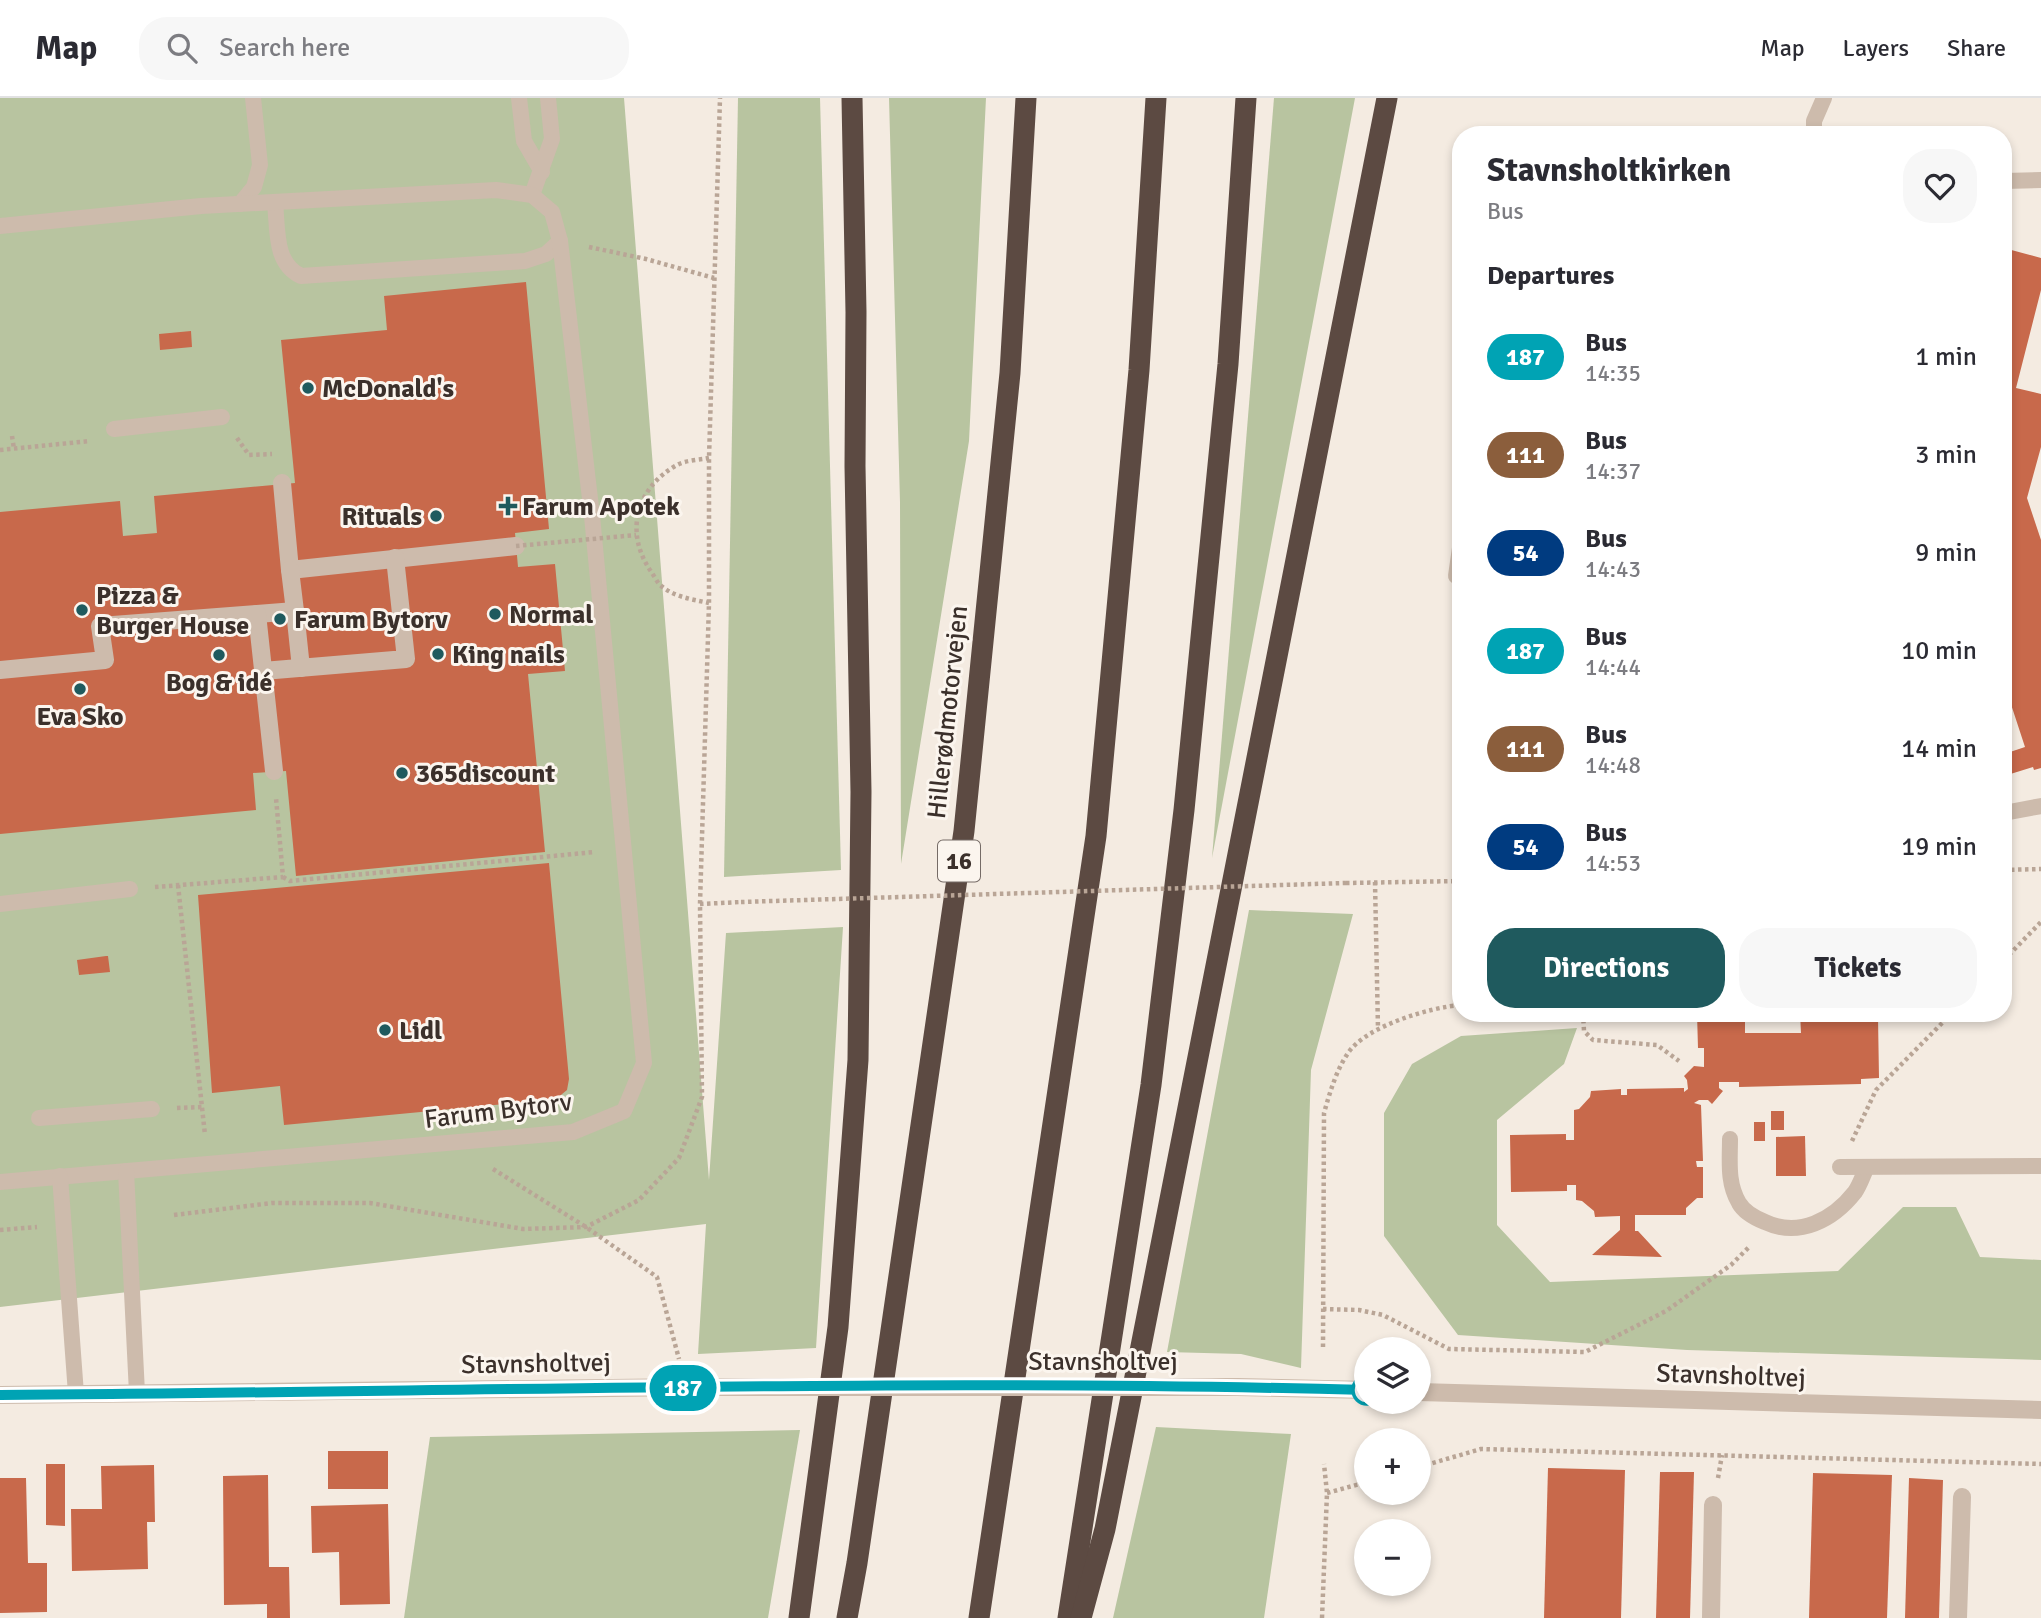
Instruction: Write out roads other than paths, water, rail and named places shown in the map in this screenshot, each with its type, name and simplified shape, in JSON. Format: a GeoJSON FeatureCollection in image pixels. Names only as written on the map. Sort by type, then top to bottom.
{"type":"FeatureCollection","features":[{"type":"Feature","properties":{"kind":"highway"},"geometry":{"type":"LineString","coordinates":[[799,1618],[838,1327],[858,1060],[861,792],[855,505],[856,312],[852,98]]}},
{"type":"Feature","properties":{"kind":"highway","name":"Hillerødmotorvejen"},"geometry":{"type":"LineString","coordinates":[[847,1618],[964,831],[1010,373],[1026,98]]}},
{"type":"Feature","properties":{"kind":"highway"},"geometry":{"type":"LineString","coordinates":[[979,1618],[1096,836],[1139,370],[1156,98]]}},
{"type":"Feature","properties":{"kind":"highway"},"geometry":{"type":"LineString","coordinates":[[1068,1618],[1151,1085],[1183,824],[1228,364],[1246,98]]}},
{"type":"Feature","properties":{"kind":"highway"},"geometry":{"type":"LineString","coordinates":[[1081,1618],[1105,1529],[1387,98]]}},
{"type":"Feature","properties":{"kind":"street"},"geometry":{"type":"LineString","coordinates":[[282,483],[301,668]]}},
{"type":"Feature","properties":{"kind":"street"},"geometry":{"type":"LineString","coordinates":[[290,570],[516,546]]}},
{"type":"Feature","properties":{"kind":"street"},"geometry":{"type":"LineString","coordinates":[[263,671],[406,659],[395,558]]}},
{"type":"Feature","properties":{"kind":"street"},"geometry":{"type":"LineString","coordinates":[[0,670],[105,660],[100,626],[295,611]]}},
{"type":"Feature","properties":{"kind":"street"},"geometry":{"type":"LineString","coordinates":[[257,614],[274,771]]}},
{"type":"Feature","properties":{"kind":"street","name":"Stavnsholtvej"},"geometry":{"type":"LineString","coordinates":[[0,1395],[694,1387],[1237,1387],[1354,1390]]}},
{"type":"Feature","properties":{"kind":"street","name":"Stavnsholtvej"},"geometry":{"type":"LineString","coordinates":[[1431,1392],[2041,1410]]}},
{"type":"Feature","properties":{"kind":"street"},"geometry":{"type":"LineString","coordinates":[[1958,1618],[1962,1497]]}},
{"type":"Feature","properties":{"kind":"street"},"geometry":{"type":"LineString","coordinates":[[1711,1618],[1713,1505]]}},
{"type":"Feature","properties":{"kind":"lane"},"geometry":{"type":"LineString","coordinates":[[240,204],[254,187],[260,165],[253,98]]}},
{"type":"Feature","properties":{"kind":"lane"},"geometry":{"type":"LineString","coordinates":[[519,98],[524,141],[542,172]]}},
{"type":"Feature","properties":{"kind":"lane"},"geometry":{"type":"LineString","coordinates":[[0,226],[240,204],[496,190],[532,195],[552,139],[548,98]]}},
{"type":"Feature","properties":{"kind":"lane"},"geometry":{"type":"LineString","coordinates":[[1814,126],[1824,98]]}},
{"type":"Feature","properties":{"kind":"lane"},"geometry":{"type":"LineString","coordinates":[[2012,181],[2041,180]]}},
{"type":"Feature","properties":{"kind":"lane","name":"Farum Bytorv"},"geometry":{"type":"LineString","coordinates":[[0,1182],[573,1132],[624,1111],[644,1063],[592,516],[560,241],[552,212],[532,195]]}},
{"type":"Feature","properties":{"kind":"lane"},"geometry":{"type":"LineString","coordinates":[[275,202],[281,257],[289,270],[301,276],[525,261],[547,254],[560,241]]}},
{"type":"Feature","properties":{"kind":"lane"},"geometry":{"type":"LineString","coordinates":[[114,429],[222,417]]}},
{"type":"Feature","properties":{"kind":"lane"},"geometry":{"type":"LineString","coordinates":[[2012,811],[2041,806]]}},
{"type":"Feature","properties":{"kind":"lane"},"geometry":{"type":"LineString","coordinates":[[0,904],[130,889]]}},
{"type":"Feature","properties":{"kind":"lane"},"geometry":{"type":"LineString","coordinates":[[39,1118],[152,1109]]}},
{"type":"Feature","properties":{"kind":"lane"},"geometry":{"type":"LineString","coordinates":[[1730,1139],[1729,1171],[1740,1205],[1756,1219],[1772,1226],[1810,1227],[1856,1191],[1867,1167]]}},
{"type":"Feature","properties":{"kind":"lane"},"geometry":{"type":"LineString","coordinates":[[1840,1167],[2041,1166]]}},
{"type":"Feature","properties":{"kind":"lane"},"geometry":{"type":"LineString","coordinates":[[126,1171],[137,1393]]}},
{"type":"Feature","properties":{"kind":"lane"},"geometry":{"type":"LineString","coordinates":[[60,1177],[76,1394]]}},
{"type":"Feature","properties":{"kind":"place","name":"McDonald's"},"geometry":{"type":"Point","coordinates":[308,388]}},
{"type":"Feature","properties":{"kind":"place","name":"Farum Apotek"},"geometry":{"type":"Point","coordinates":[508,506]}},
{"type":"Feature","properties":{"kind":"place","name":"Rituals"},"geometry":{"type":"Point","coordinates":[436,516]}},
{"type":"Feature","properties":{"kind":"place","name":"Pizza & Burger House"},"geometry":{"type":"Point","coordinates":[82,610]}},
{"type":"Feature","properties":{"kind":"place","name":"Normal"},"geometry":{"type":"Point","coordinates":[495,614]}},
{"type":"Feature","properties":{"kind":"place","name":"Farum Bytorv"},"geometry":{"type":"Point","coordinates":[280,619]}},
{"type":"Feature","properties":{"kind":"place","name":"King nails"},"geometry":{"type":"Point","coordinates":[438,654]}},
{"type":"Feature","properties":{"kind":"place","name":"Bog & idé"},"geometry":{"type":"Point","coordinates":[219,655]}},
{"type":"Feature","properties":{"kind":"place","name":"Eva Sko"},"geometry":{"type":"Point","coordinates":[80,689]}},
{"type":"Feature","properties":{"kind":"place","name":"365discount"},"geometry":{"type":"Point","coordinates":[402,773]}},
{"type":"Feature","properties":{"kind":"place","name":"Lidl"},"geometry":{"type":"Point","coordinates":[385,1030]}}]}
